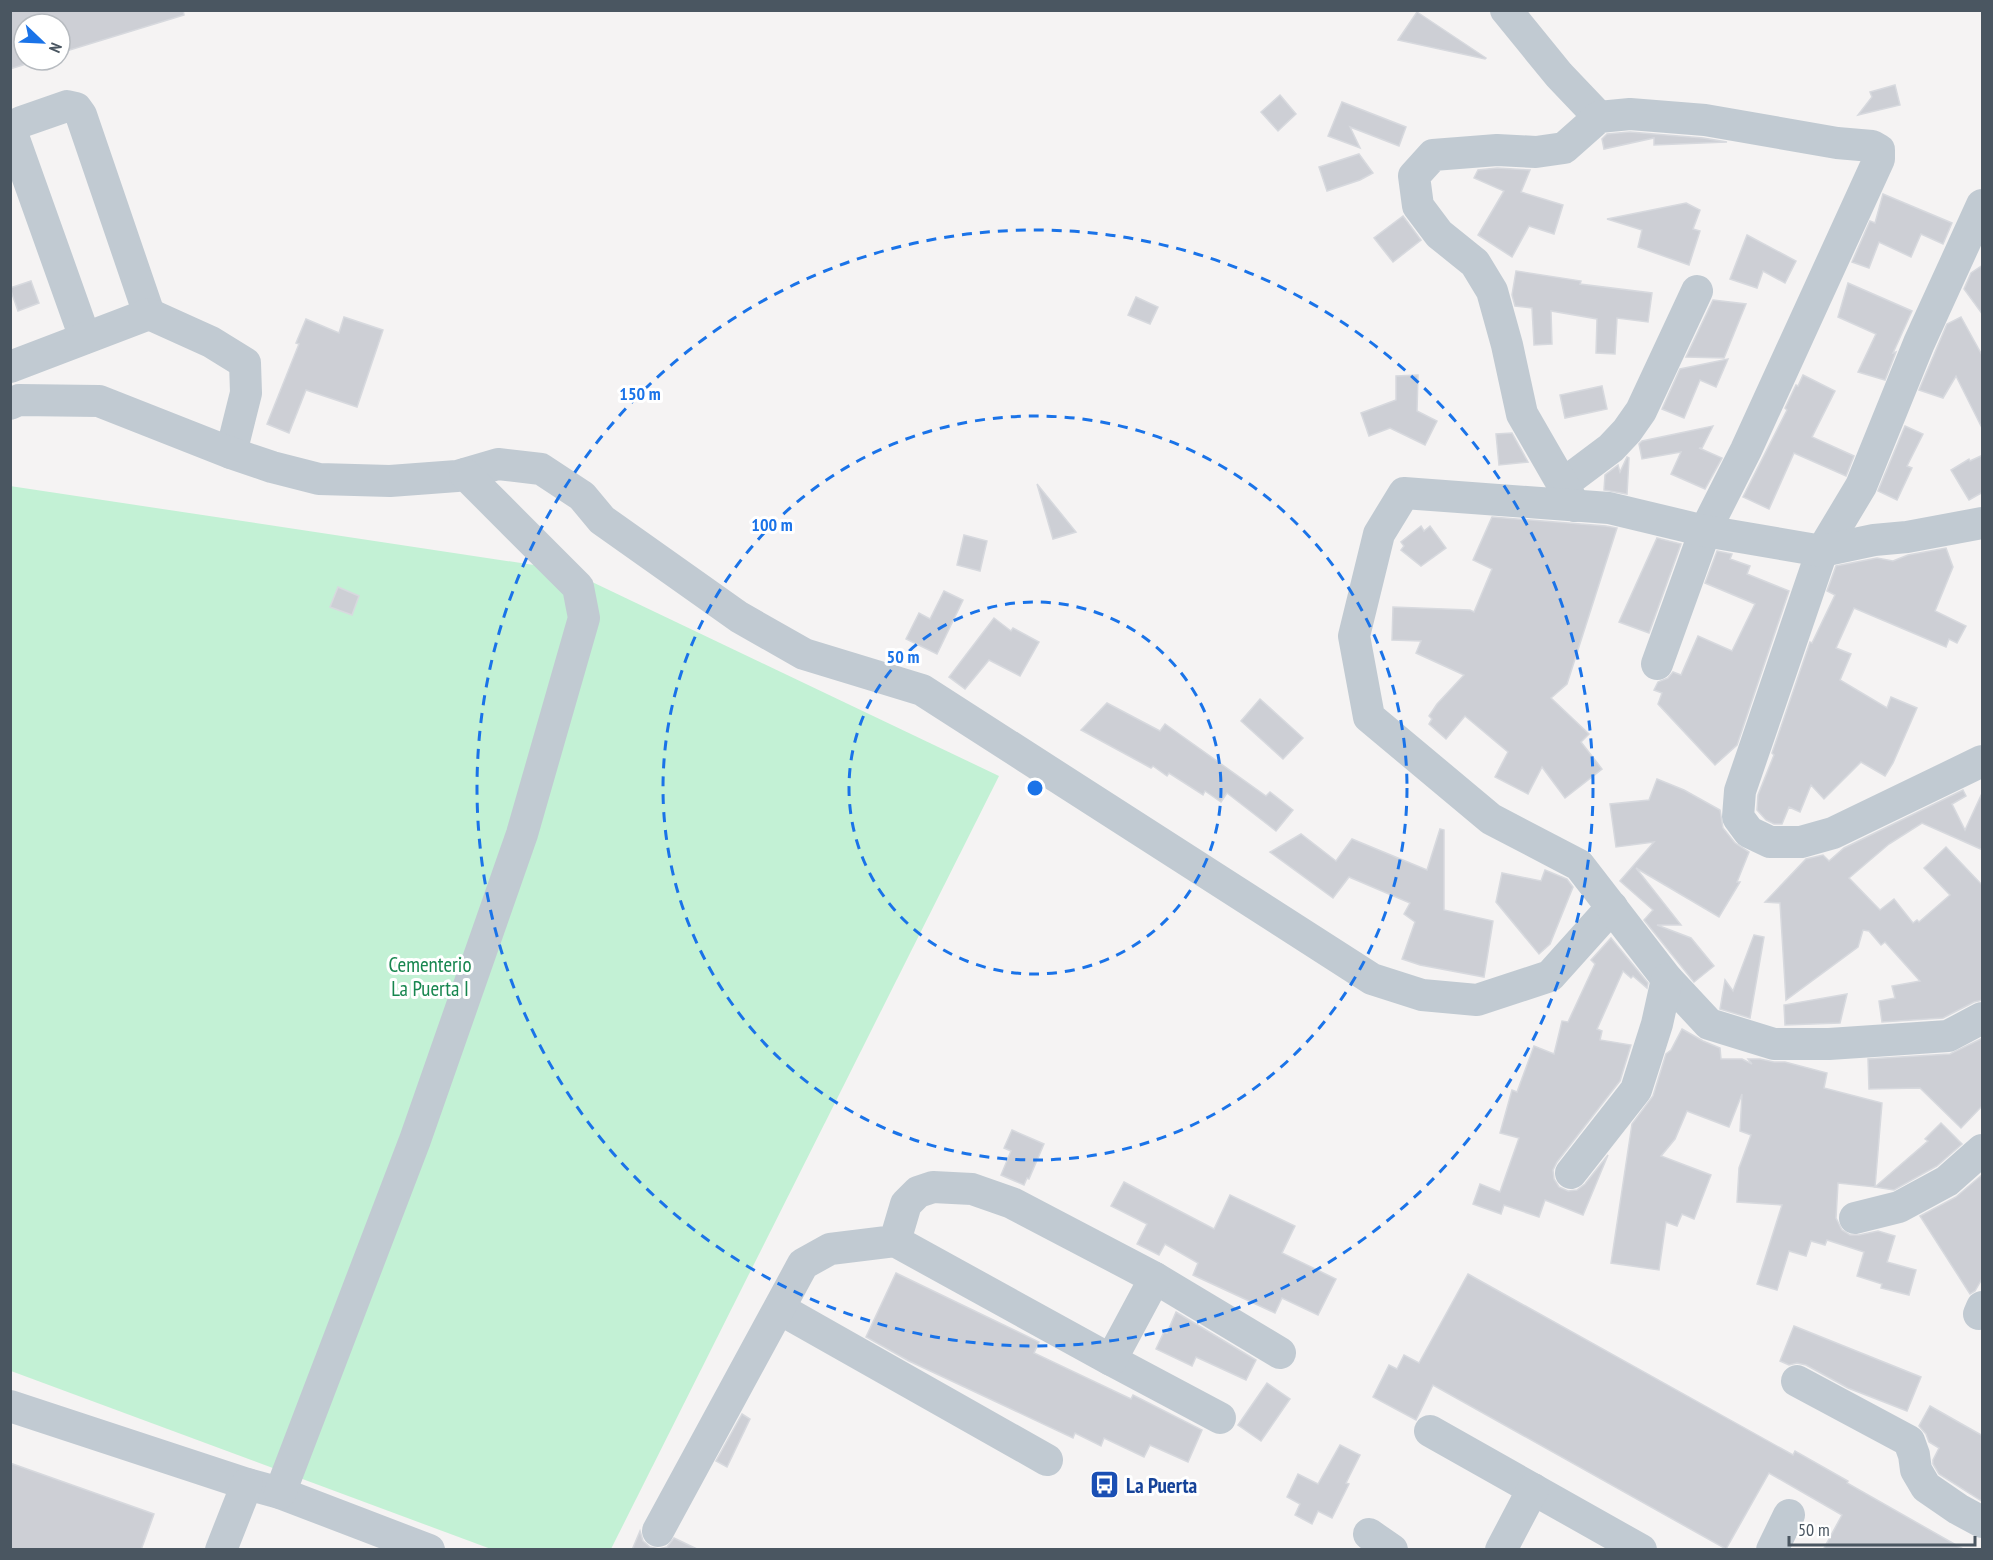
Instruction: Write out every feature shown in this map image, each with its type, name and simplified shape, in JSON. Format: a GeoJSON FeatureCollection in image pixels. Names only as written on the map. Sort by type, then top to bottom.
{"type":"FeatureCollection","features":[{"type":"Feature","properties":{"kind":"street"},"geometry":{"type":"LineString","coordinates":[[1506,10],[1558,75],[1599,117]]}},
{"type":"Feature","properties":{"kind":"street"},"geometry":{"type":"LineString","coordinates":[[85,338],[13,136],[15,128],[21,122],[67,106],[76,108],[81,115],[149,314]]}},
{"type":"Feature","properties":{"kind":"street"},"geometry":{"type":"LineString","coordinates":[[1569,495],[1522,414],[1492,291],[1475,263],[1439,234],[1418,206],[1414,176],[1433,155],[1497,150],[1536,152],[1564,148],[1599,117],[1630,114],[1670,116],[1742,126],[1837,143],[1872,146],[1879,150],[1879,159],[1746,450],[1705,531],[1657,664]]}},
{"type":"Feature","properties":{"kind":"street"},"geometry":{"type":"LineString","coordinates":[[1983,205],[1919,343],[1861,486],[1822,551],[1740,791],[1738,817],[1749,832],[1770,842],[1801,843],[1833,833],[1983,761]]}},
{"type":"Feature","properties":{"kind":"street"},"geometry":{"type":"LineString","coordinates":[[1569,495],[1627,431],[1641,411],[1697,291]]}},
{"type":"Feature","properties":{"kind":"street"},"geometry":{"type":"LineString","coordinates":[[10,367],[149,314],[211,342],[245,363],[246,393],[231,453]]}},
{"type":"Feature","properties":{"kind":"street"},"geometry":{"type":"LineString","coordinates":[[10,404],[19,400],[99,401],[231,453],[272,467],[319,479],[390,481],[457,476],[498,464],[541,470],[582,496],[602,520],[739,617],[804,654],[922,690],[1372,979],[1422,995],[1477,1000],[1550,976],[1612,907]]}},
{"type":"Feature","properties":{"kind":"street"},"geometry":{"type":"LineString","coordinates":[[280,1493],[415,1140],[519,844],[584,618],[578,587],[465,474]]}},
{"type":"Feature","properties":{"kind":"street"},"geometry":{"type":"LineString","coordinates":[[1983,523],[1907,537],[1874,540],[1822,551],[1705,531],[1609,508],[1569,495],[1404,493],[1379,534],[1354,636],[1369,717],[1491,819],[1579,865],[1667,980],[1709,1024],[1774,1044],[1830,1044],[1948,1036],[1983,1017]]}},
{"type":"Feature","properties":{"kind":"street"},"geometry":{"type":"LineString","coordinates":[[1571,1173],[1636,1090],[1657,1024],[1667,980]]}},
{"type":"Feature","properties":{"kind":"street"},"geometry":{"type":"LineString","coordinates":[[1855,1218],[1899,1207],[1947,1180],[1983,1150]]}},
{"type":"Feature","properties":{"kind":"street"},"geometry":{"type":"LineString","coordinates":[[895,1241],[906,1204],[918,1192],[933,1187],[972,1189],[1012,1203],[1155,1278],[1280,1353]]}},
{"type":"Feature","properties":{"kind":"street"},"geometry":{"type":"LineString","coordinates":[[658,1531],[803,1264],[830,1250],[895,1241],[1220,1418]]}},
{"type":"Feature","properties":{"kind":"street"},"geometry":{"type":"LineString","coordinates":[[1111,1360],[1155,1278]]}},
{"type":"Feature","properties":{"kind":"street"},"geometry":{"type":"LineString","coordinates":[[780,1309],[1047,1460]]}},
{"type":"Feature","properties":{"kind":"street"},"geometry":{"type":"LineString","coordinates":[[1797,1381],[1909,1441],[1916,1470],[1926,1487],[1958,1509],[1983,1522]]}},
{"type":"Feature","properties":{"kind":"street"},"geometry":{"type":"LineString","coordinates":[[10,1406],[280,1493],[429,1550]]}},
{"type":"Feature","properties":{"kind":"street"},"geometry":{"type":"LineString","coordinates":[[1430,1431],[1641,1550]]}},
{"type":"Feature","properties":{"kind":"street"},"geometry":{"type":"LineString","coordinates":[[221,1550],[247,1484]]}},
{"type":"Feature","properties":{"kind":"street"},"geometry":{"type":"LineString","coordinates":[[1501,1550],[1533,1489]]}},
{"type":"Feature","properties":{"kind":"street"},"geometry":{"type":"LineString","coordinates":[[1772,1550],[1789,1515]]}},
{"type":"Feature","properties":{"kind":"green space","name":"Cementerio La Puerta I"},"geometry":{"type":"Polygon","coordinates":[[[10,486],[567,570],[999,776],[611,1549],[491,1549],[11,1371],[10,486]]]}},
{"type":"Feature","properties":{"kind":"building"},"geometry":{"type":"Polygon","coordinates":[[[10,10],[183,10],[184,15],[72,49],[72,12],[12,12],[12,68],[10,69],[10,10]]]}},
{"type":"Feature","properties":{"kind":"building"},"geometry":{"type":"Polygon","coordinates":[[[1417,12],[1486,58],[1398,40],[1417,12]]]}},
{"type":"Feature","properties":{"kind":"building"},"geometry":{"type":"Polygon","coordinates":[[[1895,85],[1900,105],[1858,115],[1872,97],[1870,92],[1895,85]]]}},
{"type":"Feature","properties":{"kind":"building"},"geometry":{"type":"Polygon","coordinates":[[[1280,95],[1296,114],[1278,131],[1261,112],[1280,95]]]}},
{"type":"Feature","properties":{"kind":"building"},"geometry":{"type":"Polygon","coordinates":[[[1342,102],[1406,127],[1399,146],[1350,127],[1360,148],[1328,136],[1342,102]]]}},
{"type":"Feature","properties":{"kind":"building"},"geometry":{"type":"Polygon","coordinates":[[[1630,132],[1727,142],[1654,145],[1654,138],[1604,149],[1602,139],[1607,134],[1630,132]]]}},
{"type":"Feature","properties":{"kind":"building"},"geometry":{"type":"Polygon","coordinates":[[[1359,154],[1373,173],[1327,191],[1319,167],[1359,154]]]}},
{"type":"Feature","properties":{"kind":"building"},"geometry":{"type":"Polygon","coordinates":[[[1497,168],[1530,170],[1521,192],[1563,205],[1554,234],[1529,226],[1512,257],[1478,235],[1504,191],[1474,178],[1478,170],[1497,168]]]}},
{"type":"Feature","properties":{"kind":"building"},"geometry":{"type":"Polygon","coordinates":[[[1883,194],[1952,223],[1943,244],[1921,234],[1911,257],[1879,242],[1869,268],[1852,262],[1870,221],[1875,223],[1883,194]]]}},
{"type":"Feature","properties":{"kind":"building"},"geometry":{"type":"Polygon","coordinates":[[[1686,203],[1700,210],[1693,229],[1700,231],[1689,265],[1638,247],[1642,230],[1607,219],[1686,203]]]}},
{"type":"Feature","properties":{"kind":"building"},"geometry":{"type":"Polygon","coordinates":[[[1403,216],[1421,240],[1393,262],[1374,238],[1403,216]]]}},
{"type":"Feature","properties":{"kind":"building"},"geometry":{"type":"Polygon","coordinates":[[[1747,235],[1796,261],[1785,283],[1763,271],[1757,288],[1730,279],[1747,235]]]}},
{"type":"Feature","properties":{"kind":"building"},"geometry":{"type":"Polygon","coordinates":[[[1983,265],[1983,315],[1964,289],[1971,273],[1983,265]]]}},
{"type":"Feature","properties":{"kind":"building"},"geometry":{"type":"Polygon","coordinates":[[[1516,271],[1581,281],[1580,284],[1652,293],[1648,322],[1617,318],[1615,354],[1596,353],[1597,319],[1551,311],[1552,344],[1534,345],[1532,308],[1515,306],[1512,295],[1516,271]]]}},
{"type":"Feature","properties":{"kind":"building"},"geometry":{"type":"Polygon","coordinates":[[[31,281],[39,303],[18,311],[10,288],[31,281]]]}},
{"type":"Feature","properties":{"kind":"building"},"geometry":{"type":"Polygon","coordinates":[[[1848,283],[1912,311],[1893,353],[1896,352],[1885,380],[1858,372],[1876,334],[1838,317],[1848,283]]]}},
{"type":"Feature","properties":{"kind":"building"},"geometry":{"type":"Polygon","coordinates":[[[1136,297],[1158,307],[1150,324],[1128,315],[1136,297]]]}},
{"type":"Feature","properties":{"kind":"building"},"geometry":{"type":"Polygon","coordinates":[[[1713,300],[1746,304],[1724,358],[1686,357],[1713,300]]]}},
{"type":"Feature","properties":{"kind":"building"},"geometry":{"type":"Polygon","coordinates":[[[344,317],[383,330],[357,407],[306,390],[289,433],[267,424],[299,344],[296,343],[306,319],[339,333],[344,317]]]}},
{"type":"Feature","properties":{"kind":"building"},"geometry":{"type":"Polygon","coordinates":[[[1961,317],[1983,357],[1983,430],[1956,376],[1943,398],[1919,390],[1947,324],[1961,317]]]}},
{"type":"Feature","properties":{"kind":"building"},"geometry":{"type":"Polygon","coordinates":[[[1728,359],[1716,387],[1700,380],[1684,418],[1662,409],[1680,369],[1728,359]]]}},
{"type":"Feature","properties":{"kind":"building"},"geometry":{"type":"Polygon","coordinates":[[[1418,375],[1417,411],[1437,421],[1425,445],[1390,428],[1369,436],[1361,413],[1396,400],[1396,376],[1418,375]]]}},
{"type":"Feature","properties":{"kind":"building"},"geometry":{"type":"Polygon","coordinates":[[[1803,375],[1835,391],[1812,437],[1854,456],[1846,476],[1794,453],[1769,509],[1743,497],[1787,410],[1785,408],[1796,385],[1798,386],[1803,375]]]}},
{"type":"Feature","properties":{"kind":"building"},"geometry":{"type":"Polygon","coordinates":[[[1602,386],[1607,409],[1565,418],[1560,395],[1602,386]]]}},
{"type":"Feature","properties":{"kind":"building"},"geometry":{"type":"Polygon","coordinates":[[[1713,426],[1702,448],[1699,448],[1722,458],[1705,489],[1671,474],[1681,452],[1642,459],[1639,444],[1642,441],[1713,426]]]}},
{"type":"Feature","properties":{"kind":"building"},"geometry":{"type":"Polygon","coordinates":[[[1905,426],[1923,434],[1907,466],[1912,468],[1897,500],[1878,491],[1905,426]]]}},
{"type":"Feature","properties":{"kind":"building"},"geometry":{"type":"Polygon","coordinates":[[[1512,433],[1528,462],[1499,465],[1496,434],[1512,433]]]}},
{"type":"Feature","properties":{"kind":"building"},"geometry":{"type":"Polygon","coordinates":[[[1983,455],[1983,492],[1969,500],[1951,470],[1969,459],[1970,461],[1983,455]]]}},
{"type":"Feature","properties":{"kind":"building"},"geometry":{"type":"Polygon","coordinates":[[[1627,457],[1629,458],[1627,494],[1604,490],[1605,475],[1618,465],[1620,472],[1627,457]]]}},
{"type":"Feature","properties":{"kind":"building"},"geometry":{"type":"Polygon","coordinates":[[[1037,484],[1076,532],[1053,539],[1037,484]]]}},
{"type":"Feature","properties":{"kind":"building"},"geometry":{"type":"Polygon","coordinates":[[[1492,517],[1617,528],[1567,684],[1551,698],[1589,734],[1581,742],[1602,769],[1565,798],[1542,767],[1528,794],[1495,777],[1508,752],[1465,716],[1446,739],[1429,724],[1432,719],[1429,716],[1437,704],[1464,675],[1416,653],[1421,641],[1392,640],[1393,607],[1474,612],[1492,569],[1473,560],[1492,517]]]}},
{"type":"Feature","properties":{"kind":"building"},"geometry":{"type":"Polygon","coordinates":[[[1421,526],[1424,531],[1430,526],[1446,548],[1421,566],[1401,550],[1404,546],[1401,542],[1421,526]]]}},
{"type":"Feature","properties":{"kind":"building"},"geometry":{"type":"Polygon","coordinates":[[[964,535],[987,541],[980,571],[957,565],[964,535]]]}},
{"type":"Feature","properties":{"kind":"building"},"geometry":{"type":"Polygon","coordinates":[[[1657,538],[1681,544],[1649,633],[1619,622],[1657,538]]]}},
{"type":"Feature","properties":{"kind":"building"},"geometry":{"type":"Polygon","coordinates":[[[1946,548],[1953,567],[1935,611],[1966,626],[1957,643],[1949,639],[1946,647],[1854,608],[1836,648],[1851,654],[1840,680],[1887,708],[1891,697],[1917,708],[1885,776],[1861,762],[1824,799],[1811,785],[1800,812],[1789,807],[1782,824],[1774,824],[1766,820],[1757,810],[1758,795],[1774,755],[1772,753],[1810,642],[1812,643],[1835,595],[1827,591],[1836,566],[1877,558],[1893,561],[1908,555],[1946,548]]]}},
{"type":"Feature","properties":{"kind":"building"},"geometry":{"type":"Polygon","coordinates":[[[1717,551],[1732,554],[1730,559],[1750,566],[1747,574],[1789,591],[1737,745],[1715,765],[1658,704],[1662,693],[1654,690],[1658,682],[1668,678],[1673,672],[1681,675],[1698,636],[1732,651],[1755,604],[1705,583],[1717,551]]]}},
{"type":"Feature","properties":{"kind":"building"},"geometry":{"type":"Polygon","coordinates":[[[338,587],[359,596],[352,615],[330,607],[338,587]]]}},
{"type":"Feature","properties":{"kind":"building"},"geometry":{"type":"Polygon","coordinates":[[[944,591],[963,600],[937,654],[906,639],[919,613],[930,619],[944,591]]]}},
{"type":"Feature","properties":{"kind":"building"},"geometry":{"type":"Polygon","coordinates":[[[994,618],[1011,631],[1013,628],[1039,642],[1020,676],[989,660],[965,689],[949,677],[994,618]]]}},
{"type":"Feature","properties":{"kind":"building"},"geometry":{"type":"Polygon","coordinates":[[[1260,699],[1303,738],[1283,759],[1241,721],[1260,699]]]}},
{"type":"Feature","properties":{"kind":"building"},"geometry":{"type":"Polygon","coordinates":[[[1107,703],[1160,731],[1165,724],[1266,796],[1270,792],[1293,810],[1276,831],[1227,793],[1221,802],[1205,791],[1203,795],[1169,773],[1167,776],[1153,766],[1151,768],[1081,730],[1107,703]]]}},
{"type":"Feature","properties":{"kind":"building"},"geometry":{"type":"Polygon","coordinates":[[[1657,779],[1684,790],[1720,810],[1723,828],[1735,843],[1749,852],[1737,882],[1740,882],[1719,917],[1636,868],[1681,925],[1657,925],[1691,938],[1714,966],[1694,982],[1644,920],[1653,910],[1620,881],[1654,842],[1616,847],[1610,804],[1649,800],[1657,779]]]}},
{"type":"Feature","properties":{"kind":"building"},"geometry":{"type":"Polygon","coordinates":[[[1963,790],[1966,796],[1952,804],[1965,830],[1983,791],[1983,850],[1922,823],[1889,844],[1849,878],[1880,910],[1894,899],[1913,923],[1917,920],[1919,922],[1950,895],[1924,868],[1946,847],[1983,886],[1983,1000],[1974,1002],[1943,1018],[1882,1022],[1879,1001],[1895,998],[1892,986],[1920,981],[1885,942],[1881,945],[1869,931],[1863,930],[1858,947],[1786,1000],[1780,903],[1765,902],[1806,859],[1823,855],[1829,861],[1844,848],[1963,790]]]}},
{"type":"Feature","properties":{"kind":"building"},"geometry":{"type":"Polygon","coordinates":[[[1440,829],[1444,830],[1444,910],[1493,921],[1484,977],[1420,965],[1402,959],[1415,922],[1404,914],[1410,903],[1349,877],[1333,898],[1270,852],[1301,834],[1336,861],[1352,839],[1427,870],[1440,829]]]}},
{"type":"Feature","properties":{"kind":"building"},"geometry":{"type":"Polygon","coordinates":[[[1545,870],[1567,879],[1573,887],[1550,944],[1539,954],[1496,902],[1502,873],[1541,881],[1545,870]]]}},
{"type":"Feature","properties":{"kind":"building"},"geometry":{"type":"Polygon","coordinates":[[[1754,935],[1764,937],[1750,1018],[1720,1009],[1725,980],[1733,991],[1754,935]]]}},
{"type":"Feature","properties":{"kind":"building"},"geometry":{"type":"Polygon","coordinates":[[[1611,938],[1648,983],[1647,988],[1623,971],[1597,1029],[1602,1031],[1600,1040],[1631,1045],[1620,1081],[1553,1170],[1554,1179],[1559,1187],[1568,1191],[1577,1190],[1585,1184],[1608,1155],[1583,1215],[1545,1200],[1539,1217],[1504,1205],[1501,1214],[1473,1204],[1480,1184],[1500,1192],[1519,1138],[1500,1133],[1512,1090],[1517,1092],[1534,1046],[1554,1054],[1562,1021],[1568,1022],[1595,964],[1591,960],[1611,938]]]}},
{"type":"Feature","properties":{"kind":"building"},"geometry":{"type":"Polygon","coordinates":[[[1847,994],[1840,1023],[1785,1025],[1784,1005],[1847,994]]]}},
{"type":"Feature","properties":{"kind":"building"},"geometry":{"type":"Polygon","coordinates":[[[1682,1029],[1720,1048],[1721,1059],[1742,1059],[1752,1064],[1748,1059],[1785,1062],[1827,1073],[1824,1088],[1882,1103],[1875,1187],[1838,1183],[1836,1218],[1842,1230],[1850,1235],[1878,1231],[1895,1236],[1887,1262],[1916,1270],[1909,1295],[1881,1288],[1882,1284],[1857,1276],[1864,1252],[1827,1240],[1825,1245],[1811,1241],[1806,1256],[1789,1251],[1777,1290],[1757,1284],[1782,1205],[1737,1202],[1739,1168],[1751,1135],[1740,1131],[1742,1094],[1729,1127],[1687,1111],[1675,1139],[1661,1156],[1711,1175],[1694,1219],[1682,1214],[1677,1226],[1666,1222],[1659,1270],[1611,1263],[1632,1124],[1653,1096],[1666,1054],[1671,1050],[1682,1029]]]}},
{"type":"Feature","properties":{"kind":"building"},"geometry":{"type":"Polygon","coordinates":[[[1983,1038],[1983,1105],[1961,1128],[1920,1088],[1869,1089],[1868,1059],[1950,1054],[1983,1038]]]}},
{"type":"Feature","properties":{"kind":"building"},"geometry":{"type":"Polygon","coordinates":[[[1941,1123],[1962,1144],[1937,1166],[1894,1190],[1875,1187],[1928,1141],[1925,1139],[1941,1123]]]}},
{"type":"Feature","properties":{"kind":"building"},"geometry":{"type":"Polygon","coordinates":[[[1012,1130],[1044,1144],[1029,1179],[1027,1178],[1024,1185],[1001,1175],[1011,1151],[1004,1148],[1012,1130]]]}},
{"type":"Feature","properties":{"kind":"building"},"geometry":{"type":"Polygon","coordinates":[[[1983,1174],[1983,1277],[1975,1291],[1970,1294],[1920,1216],[1956,1197],[1983,1174]]]}},
{"type":"Feature","properties":{"kind":"building"},"geometry":{"type":"Polygon","coordinates":[[[1124,1182],[1214,1229],[1230,1195],[1295,1226],[1282,1253],[1336,1279],[1318,1315],[1282,1298],[1275,1313],[1193,1275],[1198,1263],[1165,1244],[1159,1255],[1137,1244],[1147,1224],[1111,1206],[1124,1182]]]}},
{"type":"Feature","properties":{"kind":"building"},"geometry":{"type":"Polygon","coordinates":[[[896,1273],[1039,1342],[1034,1353],[1131,1399],[1133,1395],[1202,1430],[1188,1462],[1150,1445],[1144,1457],[1104,1438],[1101,1446],[1075,1433],[1073,1438],[909,1361],[866,1337],[896,1273]]]}},
{"type":"Feature","properties":{"kind":"building"},"geometry":{"type":"Polygon","coordinates":[[[1468,1274],[1793,1455],[1795,1451],[1965,1550],[1823,1550],[1842,1515],[1769,1473],[1726,1549],[1433,1385],[1416,1420],[1373,1397],[1389,1365],[1397,1369],[1404,1355],[1419,1363],[1468,1274]]]}},
{"type":"Feature","properties":{"kind":"building"},"geometry":{"type":"Polygon","coordinates":[[[1176,1312],[1256,1360],[1246,1380],[1196,1357],[1192,1366],[1156,1349],[1164,1332],[1167,1333],[1176,1312]]]}},
{"type":"Feature","properties":{"kind":"building"},"geometry":{"type":"Polygon","coordinates":[[[1794,1326],[1921,1377],[1907,1411],[1848,1388],[1806,1365],[1797,1363],[1789,1365],[1780,1361],[1794,1326]]]}},
{"type":"Feature","properties":{"kind":"building"},"geometry":{"type":"Polygon","coordinates":[[[1267,1383],[1290,1399],[1261,1441],[1238,1425],[1267,1383]]]}},
{"type":"Feature","properties":{"kind":"building"},"geometry":{"type":"Polygon","coordinates":[[[1930,1406],[1983,1436],[1983,1502],[1939,1474],[1933,1464],[1939,1448],[1929,1442],[1919,1426],[1930,1406]]]}},
{"type":"Feature","properties":{"kind":"building"},"geometry":{"type":"Polygon","coordinates":[[[742,1414],[750,1419],[727,1467],[716,1461],[742,1414]]]}},
{"type":"Feature","properties":{"kind":"building"},"geometry":{"type":"Polygon","coordinates":[[[1340,1445],[1360,1455],[1332,1518],[1318,1511],[1312,1524],[1295,1515],[1300,1504],[1287,1497],[1298,1474],[1318,1484],[1340,1445]]]}},
{"type":"Feature","properties":{"kind":"building"},"geometry":{"type":"Polygon","coordinates":[[[10,1463],[154,1514],[141,1550],[10,1550],[10,1463]]]}},
{"type":"Feature","properties":{"kind":"building"},"geometry":{"type":"Polygon","coordinates":[[[640,1531],[643,1541],[650,1547],[659,1549],[667,1547],[674,1538],[699,1550],[632,1550],[640,1531]]]}},
{"type":"Feature","properties":{"kind":"place","name":"La Puerta"},"geometry":{"type":"Point","coordinates":[1105,1485]}}]}
